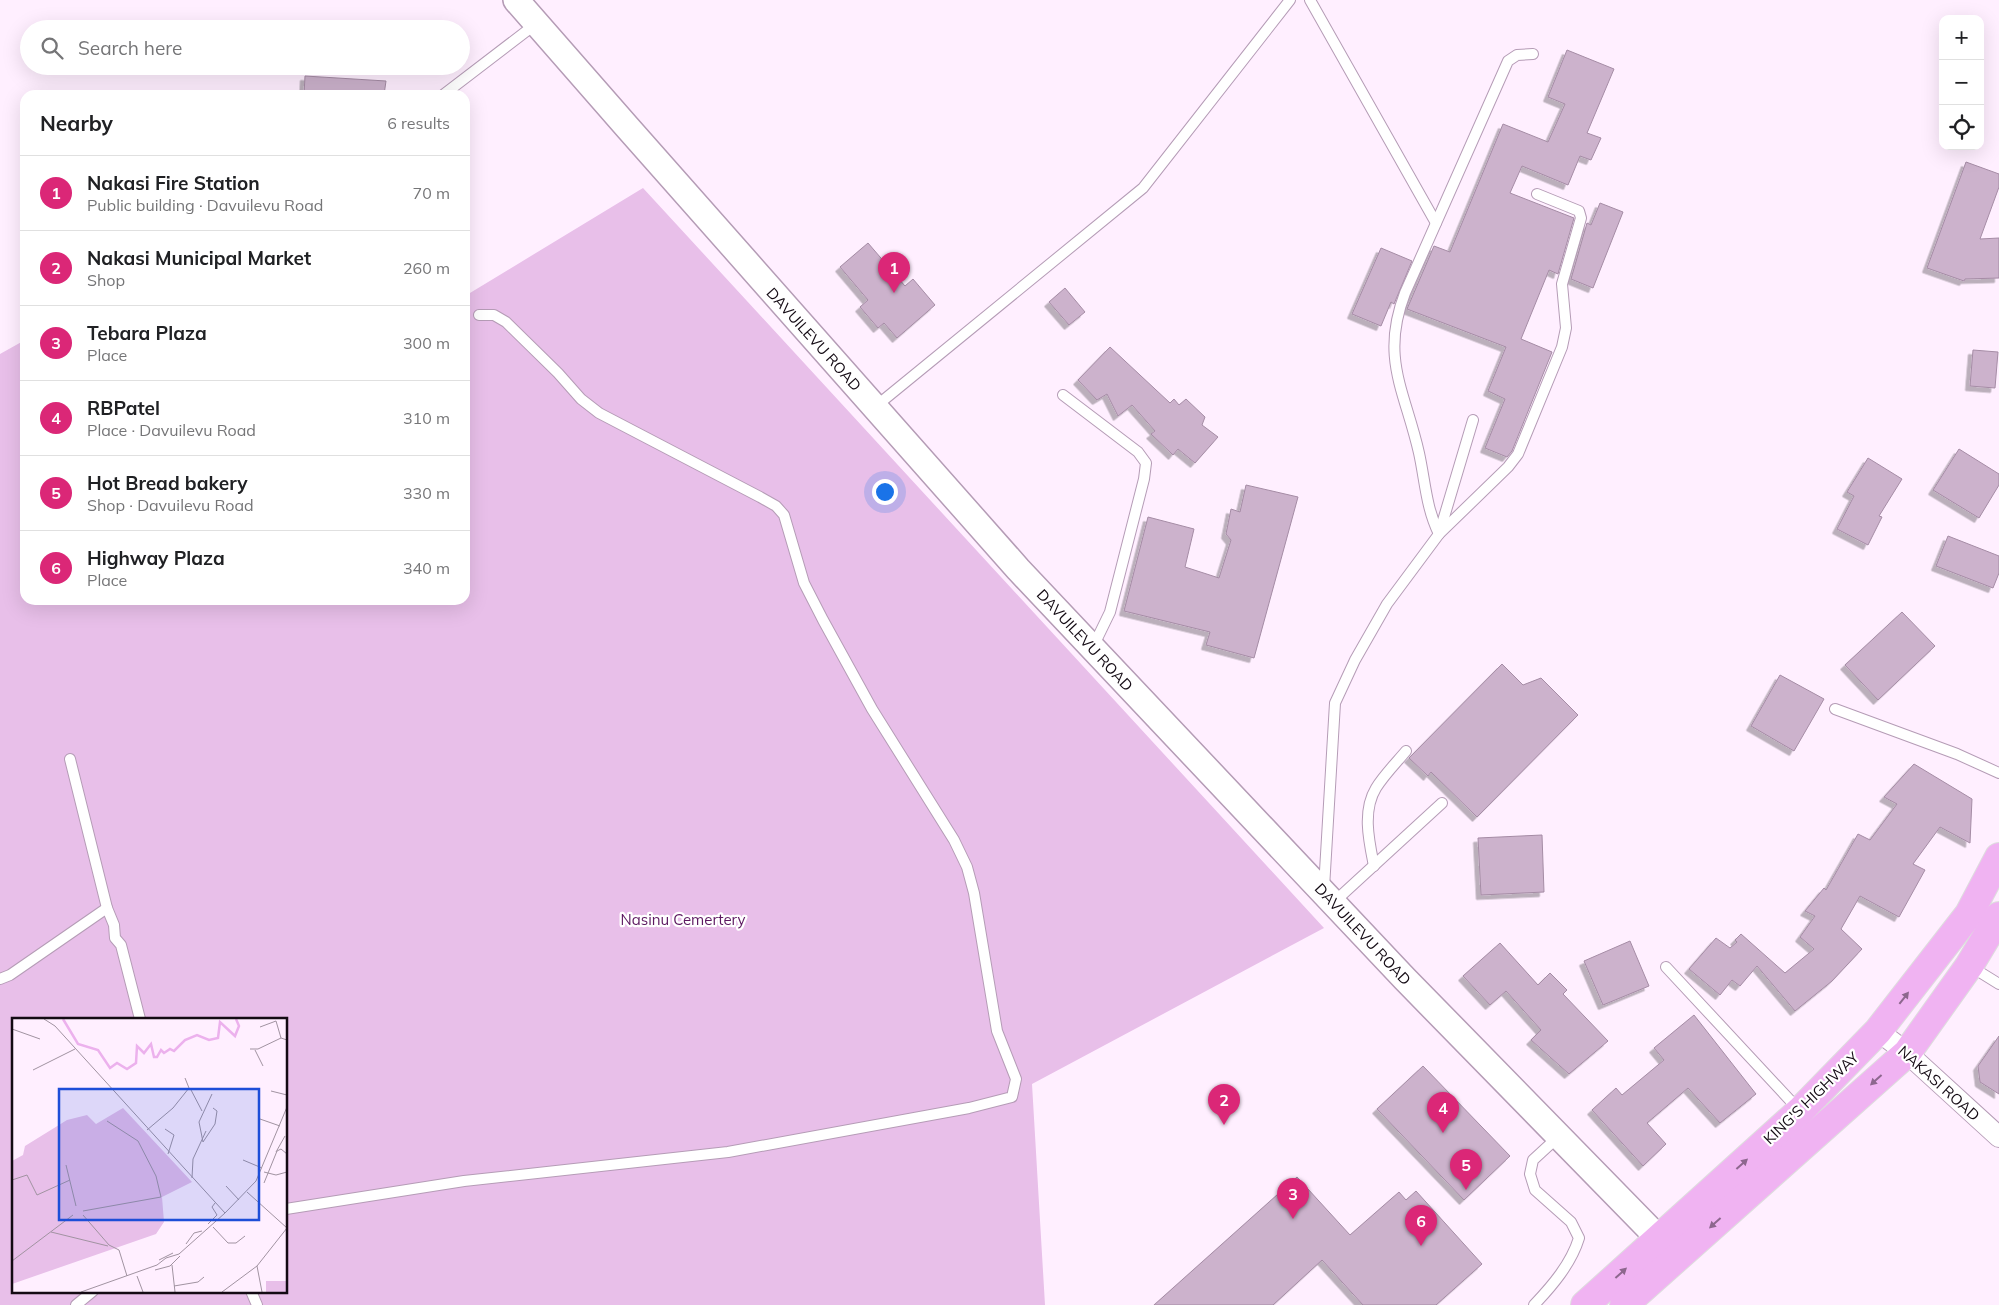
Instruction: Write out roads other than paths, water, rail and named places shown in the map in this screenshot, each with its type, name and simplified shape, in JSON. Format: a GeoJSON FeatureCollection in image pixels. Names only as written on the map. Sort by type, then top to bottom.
{"type":"FeatureCollection","features":[{"type":"Feature","properties":{"kind":"highway","name":"KING'S HIGHWAY"},"geometry":{"type":"LineString","coordinates":[[1624,1305],[1669,1248],[1878,1031],[1969,914],[1999,857]]}},
{"type":"Feature","properties":{"kind":"highway","name":"KING'S HIGHWAY"},"geometry":{"type":"LineString","coordinates":[[1585,1305],[1669,1248],[1906,1053],[1969,966],[1999,916]]}},
{"type":"Feature","properties":{"kind":"street","name":"DAVUILEVU ROAD"},"geometry":{"type":"LineString","coordinates":[[516,0],[1018,569],[1405,979],[1669,1248]]}},
{"type":"Feature","properties":{"kind":"street","name":"NAKASI ROAD"},"geometry":{"type":"LineString","coordinates":[[1878,1031],[1906,1053],[1999,1137]]}},
{"type":"Feature","properties":{"kind":"lane"},"geometry":{"type":"LineString","coordinates":[[874,407],[1143,188],[1290,0]]}},
{"type":"Feature","properties":{"kind":"lane"},"geometry":{"type":"LineString","coordinates":[[1310,0],[1436,223]]}},
{"type":"Feature","properties":{"kind":"lane"},"geometry":{"type":"LineString","coordinates":[[470,75],[537,24]]}},
{"type":"Feature","properties":{"kind":"lane"},"geometry":{"type":"LineString","coordinates":[[1439,534],[1428,506],[1418,452],[1397,378],[1394,341],[1395,325],[1399,309],[1508,61],[1517,55],[1533,54]]}},
{"type":"Feature","properties":{"kind":"lane"},"geometry":{"type":"LineString","coordinates":[[450,90],[469,75]]}},
{"type":"Feature","properties":{"kind":"lane"},"geometry":{"type":"LineString","coordinates":[[1328,897],[1335,704],[1354,660],[1387,604],[1439,534],[1508,467],[1518,454],[1562,347],[1566,328],[1562,284],[1581,218],[1579,211],[1537,194]]}},
{"type":"Feature","properties":{"kind":"lane"},"geometry":{"type":"LineString","coordinates":[[288,1209],[464,1181],[728,1152],[969,1108],[1012,1097],[1016,1079],[997,1031],[974,893],[967,867],[954,840],[872,709],[819,613],[804,583],[784,515],[776,506],[760,497],[599,413],[581,399],[558,373],[506,322],[494,315],[479,315]]}},
{"type":"Feature","properties":{"kind":"lane"},"geometry":{"type":"LineString","coordinates":[[1063,395],[1138,452],[1146,463],[1144,479],[1110,612],[1092,648]]}},
{"type":"Feature","properties":{"kind":"lane"},"geometry":{"type":"LineString","coordinates":[[1439,534],[1473,420]]}},
{"type":"Feature","properties":{"kind":"lane"},"geometry":{"type":"LineString","coordinates":[[1835,709],[1957,754],[1999,773]]}},
{"type":"Feature","properties":{"kind":"lane"},"geometry":{"type":"LineString","coordinates":[[1374,866],[1368,838],[1368,810],[1376,789],[1406,751]]}},
{"type":"Feature","properties":{"kind":"lane"},"geometry":{"type":"LineString","coordinates":[[70,760],[107,908],[114,925],[115,938],[122,945],[140,1018]]}},
{"type":"Feature","properties":{"kind":"lane"},"geometry":{"type":"LineString","coordinates":[[1328,897],[1374,866],[1442,803]]}},
{"type":"Feature","properties":{"kind":"lane"},"geometry":{"type":"LineString","coordinates":[[0,979],[10,975],[107,908]]}},
{"type":"Feature","properties":{"kind":"lane"},"geometry":{"type":"LineString","coordinates":[[1969,966],[1999,984]]}},
{"type":"Feature","properties":{"kind":"lane"},"geometry":{"type":"LineString","coordinates":[[1666,967],[1800,1111]]}},
{"type":"Feature","properties":{"kind":"lane"},"geometry":{"type":"LineString","coordinates":[[1534,1305],[1574,1254],[1579,1238],[1571,1222],[1535,1190],[1530,1174],[1533,1160],[1559,1136]]}},
{"type":"Feature","properties":{"kind":"lane"},"geometry":{"type":"LineString","coordinates":[[76,1305],[92,1292]]}},
{"type":"Feature","properties":{"kind":"lane"},"geometry":{"type":"LineString","coordinates":[[251,1292],[257,1305]]}},
{"type":"Feature","properties":{"kind":"place","name":"Nakasi Fire Station"},"geometry":{"type":"Point","coordinates":[894,293]}},
{"type":"Feature","properties":{"kind":"place","name":"Nakasi Municipal Market"},"geometry":{"type":"Point","coordinates":[1224,1125]}},
{"type":"Feature","properties":{"kind":"place","name":"RBPatel"},"geometry":{"type":"Point","coordinates":[1443,1133]}},
{"type":"Feature","properties":{"kind":"place","name":"Hot Bread bakery"},"geometry":{"type":"Point","coordinates":[1466,1190]}},
{"type":"Feature","properties":{"kind":"place","name":"Tebara Plaza"},"geometry":{"type":"Point","coordinates":[1293,1219]}},
{"type":"Feature","properties":{"kind":"place","name":"Highway Plaza"},"geometry":{"type":"Point","coordinates":[1421,1246]}},
{"type":"Feature","properties":{"kind":"park label","name":"Nasinu Cemertery"},"geometry":{"type":"Point","coordinates":[683,919]}}]}
